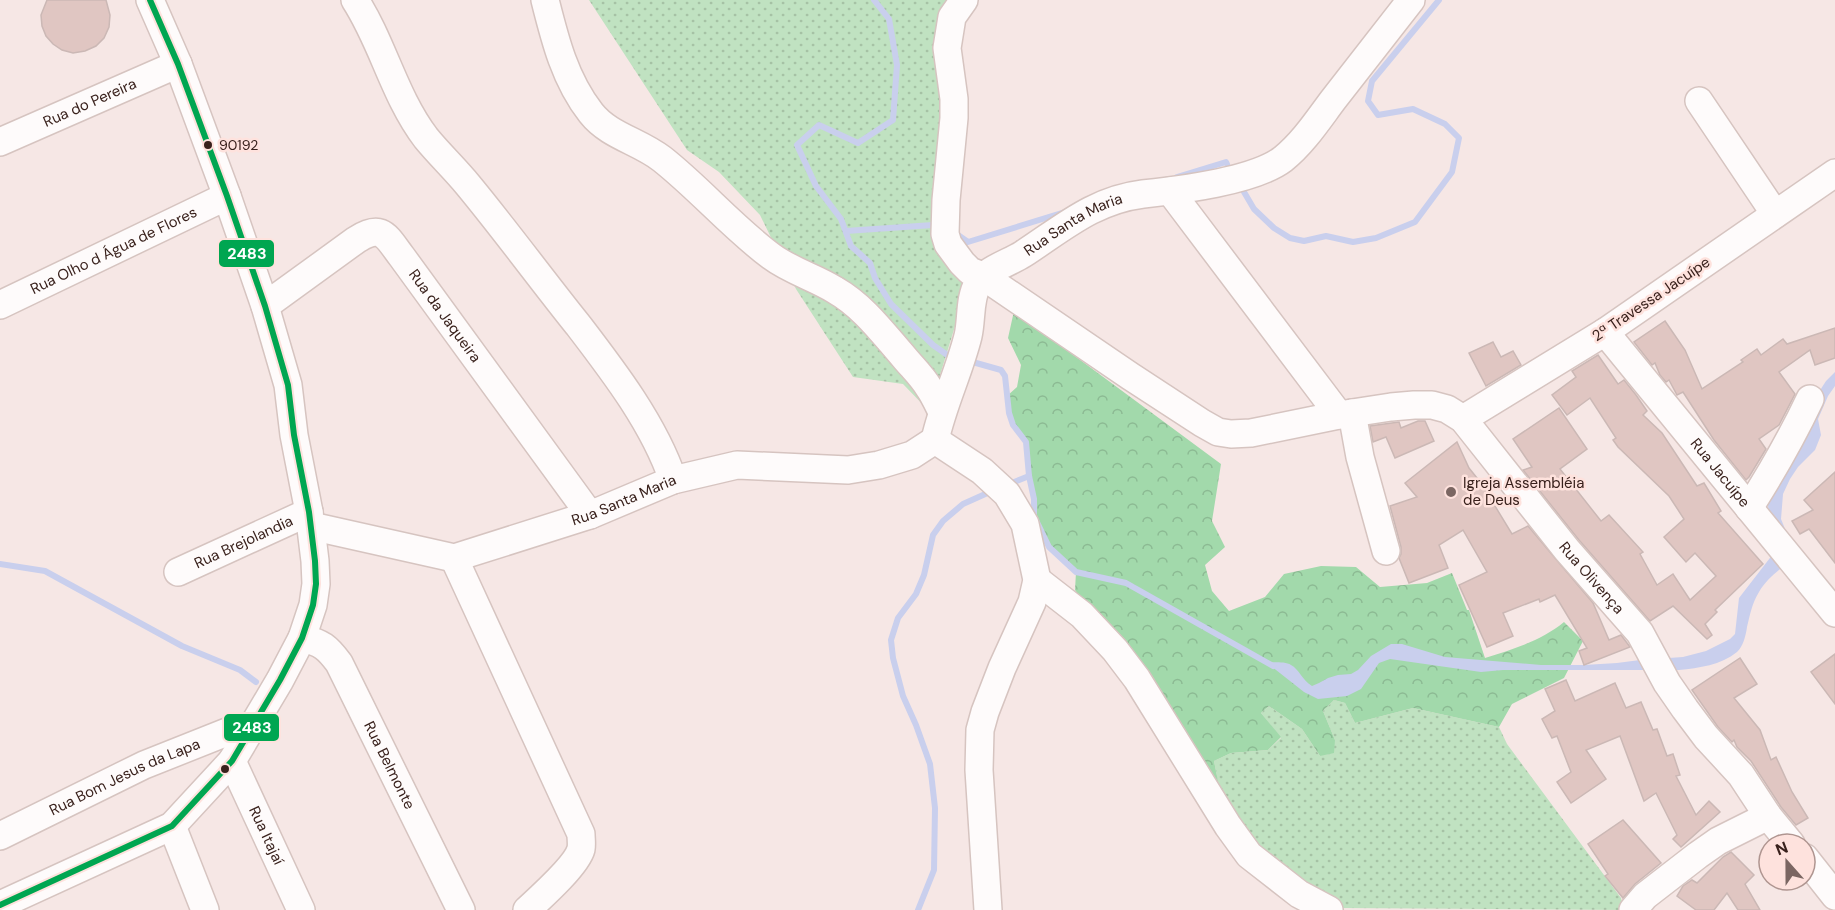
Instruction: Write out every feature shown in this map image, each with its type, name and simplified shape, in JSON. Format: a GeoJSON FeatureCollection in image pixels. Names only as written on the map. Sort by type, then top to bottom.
{"type":"FeatureCollection","features":[{"type":"Feature","properties":{"kind":"street"},"geometry":{"type":"LineString","coordinates":[[0,905],[172,826],[232,761],[302,638],[313,605],[315,561],[288,385],[266,306],[227,196],[178,64],[150,0]]}},
{"type":"Feature","properties":{"kind":"street"},"geometry":{"type":"LineString","coordinates":[[355,0],[376,36],[406,107],[425,136],[468,185],[607,363],[641,414],[673,480]]}},
{"type":"Feature","properties":{"kind":"street"},"geometry":{"type":"LineString","coordinates":[[545,0],[563,65],[572,85],[601,124],[616,135],[640,144],[660,157],[685,177],[752,240],[787,267],[836,290],[862,309],[928,386],[942,412]]}},
{"type":"Feature","properties":{"kind":"street","name":"Rua Olivença"},"geometry":{"type":"LineString","coordinates":[[964,0],[952,17],[947,48],[954,99],[954,118],[945,234],[948,243],[962,263],[970,271],[983,276],[1139,382],[1218,432],[1231,434],[1251,432],[1391,407],[1432,405],[1447,409],[1463,419],[1568,550],[1640,633],[1665,678],[1706,737],[1741,775],[1781,832]]}},
{"type":"Feature","properties":{"kind":"street","name":"Rua Santa Maria"},"geometry":{"type":"LineString","coordinates":[[983,276],[1022,255],[1066,224],[1096,207],[1125,196],[1170,191],[1248,176],[1283,159],[1305,136],[1411,0]]}},
{"type":"Feature","properties":{"kind":"street","name":"Rua do Pereira"},"geometry":{"type":"LineString","coordinates":[[0,142],[178,64]]}},
{"type":"Feature","properties":{"kind":"street"},"geometry":{"type":"LineString","coordinates":[[1699,101],[1775,214]]}},
{"type":"Feature","properties":{"kind":"street","name":"2ª Travessa Jacuípe"},"geometry":{"type":"LineString","coordinates":[[1463,419],[1605,332],[1835,173]]}},
{"type":"Feature","properties":{"kind":"street"},"geometry":{"type":"LineString","coordinates":[[1170,191],[1346,414],[1386,552]]}},
{"type":"Feature","properties":{"kind":"street","name":"Rua Olho d Água de Flores"},"geometry":{"type":"LineString","coordinates":[[0,305],[227,196]]}},
{"type":"Feature","properties":{"kind":"street","name":"Rua da Jaqueira"},"geometry":{"type":"LineString","coordinates":[[266,306],[367,233],[378,232],[388,238],[590,515]]}},
{"type":"Feature","properties":{"kind":"street"},"geometry":{"type":"LineString","coordinates":[[983,276],[972,298],[968,334],[935,440],[982,471],[998,486],[1024,524],[1037,580],[1032,602],[1002,668],[980,730],[979,770],[988,910]]}},
{"type":"Feature","properties":{"kind":"street","name":"Rua Jacuípe"},"geometry":{"type":"LineString","coordinates":[[1605,332],[1835,612]]}},
{"type":"Feature","properties":{"kind":"street"},"geometry":{"type":"LineString","coordinates":[[1749,508],[1786,448],[1810,399]]}},
{"type":"Feature","properties":{"kind":"street","name":"Rua Santa Maria"},"geometry":{"type":"LineString","coordinates":[[454,558],[590,515],[673,480],[737,465],[848,470],[879,465],[912,455],[935,440]]}},
{"type":"Feature","properties":{"kind":"street"},"geometry":{"type":"LineString","coordinates":[[310,519],[454,558],[581,834],[581,850],[555,884],[527,910]]}},
{"type":"Feature","properties":{"kind":"street","name":"Rua Brejolandia"},"geometry":{"type":"LineString","coordinates":[[178,572],[310,519]]}},
{"type":"Feature","properties":{"kind":"street"},"geometry":{"type":"LineString","coordinates":[[1037,580],[1082,615],[1115,650],[1137,679],[1228,826],[1249,855],[1299,894],[1329,910]]}},
{"type":"Feature","properties":{"kind":"street","name":"Rua Belmonte"},"geometry":{"type":"LineString","coordinates":[[302,638],[328,648],[339,663],[461,910]]}},
{"type":"Feature","properties":{"kind":"street","name":"Rua Bom Jesus da Lapa"},"geometry":{"type":"LineString","coordinates":[[0,836],[144,765],[232,730],[252,728]]}},
{"type":"Feature","properties":{"kind":"street","name":"Rua Itajaí"},"geometry":{"type":"LineString","coordinates":[[232,761],[301,910]]}},
{"type":"Feature","properties":{"kind":"street"},"geometry":{"type":"LineString","coordinates":[[1633,910],[1645,896],[1718,841],[1768,816]]}},
{"type":"Feature","properties":{"kind":"street"},"geometry":{"type":"LineString","coordinates":[[172,826],[205,910]]}},
{"type":"Feature","properties":{"kind":"street"},"geometry":{"type":"LineString","coordinates":[[1817,873],[1835,896]]}},
{"type":"Feature","properties":{"kind":"green space"},"geometry":{"type":"Polygon","coordinates":[[[589,0],[946,0],[950,5],[947,116],[939,188],[967,287],[929,411],[903,384],[853,377],[796,289],[760,215],[719,172],[687,150],[589,0]]]}},
{"type":"Feature","properties":{"kind":"green space"},"geometry":{"type":"Polygon","coordinates":[[[1014,311],[1221,464],[1212,521],[1225,547],[1205,565],[1212,591],[1229,611],[1265,597],[1284,574],[1321,566],[1356,567],[1380,587],[1427,583],[1452,573],[1467,610],[1469,610],[1485,658],[1536,639],[1564,622],[1583,641],[1564,678],[1512,704],[1499,727],[1413,708],[1355,723],[1345,703],[1334,700],[1323,711],[1335,740],[1334,753],[1320,756],[1302,729],[1269,706],[1261,713],[1281,737],[1268,750],[1231,753],[1214,761],[1221,796],[1075,590],[1076,572],[1049,547],[1034,516],[1034,499],[1026,442],[1013,425],[1007,396],[1017,387],[1021,365],[1008,338],[1014,311]]]}},
{"type":"Feature","properties":{"kind":"green space"},"geometry":{"type":"Polygon","coordinates":[[[1334,700],[1345,703],[1355,723],[1413,708],[1499,727],[1507,744],[1621,898],[1624,910],[1342,908],[1263,854],[1221,796],[1214,761],[1231,753],[1268,750],[1281,738],[1261,713],[1269,706],[1302,729],[1320,756],[1335,740],[1323,711],[1334,700]]]}},
{"type":"Feature","properties":{"kind":"water"},"geometry":{"type":"Polygon","coordinates":[[[1835,372],[1835,386],[1818,419],[1821,435],[1815,450],[1798,467],[1783,494],[1781,519],[1796,556],[1762,587],[1753,605],[1741,647],[1724,660],[1702,667],[1679,670],[1481,672],[1390,659],[1379,663],[1361,689],[1347,696],[1318,699],[1304,692],[1266,662],[1291,665],[1312,686],[1328,678],[1351,674],[1371,656],[1391,644],[1402,644],[1445,657],[1541,665],[1584,665],[1683,657],[1706,651],[1730,639],[1735,634],[1739,598],[1773,554],[1767,496],[1817,395],[1835,372]]]}},
{"type":"Feature","properties":{"kind":"building"},"geometry":{"type":"Polygon","coordinates":[[[47,0],[106,0],[110,15],[109,27],[104,38],[96,46],[73,53],[53,44],[46,36],[42,26],[41,15],[47,0]]]}},
{"type":"Feature","properties":{"kind":"building"},"geometry":{"type":"Polygon","coordinates":[[[1665,321],[1685,350],[1702,389],[1743,362],[1741,360],[1757,349],[1761,355],[1783,339],[1787,344],[1835,328],[1835,358],[1815,365],[1810,350],[1779,372],[1795,394],[1779,425],[1759,439],[1766,449],[1746,480],[1714,440],[1683,392],[1677,395],[1669,380],[1666,382],[1655,363],[1652,365],[1634,342],[1665,321]]]}},
{"type":"Feature","properties":{"kind":"building"},"geometry":{"type":"Polygon","coordinates":[[[1493,342],[1501,357],[1513,351],[1521,365],[1486,386],[1469,353],[1493,342]]]}},
{"type":"Feature","properties":{"kind":"building"},"geometry":{"type":"Polygon","coordinates":[[[1598,355],[1618,384],[1624,380],[1636,395],[1647,411],[1643,415],[1662,433],[1697,486],[1704,483],[1721,511],[1718,513],[1763,564],[1715,610],[1717,612],[1705,624],[1712,635],[1707,639],[1673,606],[1650,621],[1579,540],[1523,470],[1532,467],[1513,439],[1559,408],[1587,449],[1560,469],[1601,521],[1609,515],[1643,552],[1640,554],[1657,585],[1673,574],[1690,600],[1716,576],[1695,553],[1686,562],[1664,537],[1684,519],[1669,496],[1618,447],[1613,440],[1616,438],[1590,398],[1567,415],[1552,395],[1576,377],[1572,371],[1598,355]]]}},
{"type":"Feature","properties":{"kind":"building"},"geometry":{"type":"Polygon","coordinates":[[[1418,421],[1425,421],[1434,441],[1395,458],[1386,437],[1373,442],[1370,426],[1399,422],[1401,428],[1418,421]]]}},
{"type":"Feature","properties":{"kind":"building"},"geometry":{"type":"Polygon","coordinates":[[[1457,442],[1469,468],[1481,483],[1512,534],[1528,526],[1593,603],[1609,640],[1621,635],[1630,647],[1584,665],[1579,651],[1587,648],[1555,595],[1503,613],[1513,636],[1487,647],[1459,585],[1487,572],[1463,530],[1439,545],[1448,568],[1409,583],[1399,558],[1401,547],[1390,506],[1417,497],[1405,483],[1457,442]]]}},
{"type":"Feature","properties":{"kind":"building"},"geometry":{"type":"Polygon","coordinates":[[[1835,472],[1835,563],[1809,529],[1800,534],[1792,521],[1813,510],[1804,500],[1835,472]]]}},
{"type":"Feature","properties":{"kind":"building"},"geometry":{"type":"Polygon","coordinates":[[[1835,654],[1835,704],[1811,672],[1835,654]]]}},
{"type":"Feature","properties":{"kind":"building"},"geometry":{"type":"Polygon","coordinates":[[[1740,658],[1757,684],[1734,698],[1760,730],[1771,760],[1776,757],[1792,792],[1808,818],[1796,825],[1781,807],[1751,761],[1737,747],[1734,740],[1732,742],[1718,727],[1692,690],[1740,658]]]}},
{"type":"Feature","properties":{"kind":"building"},"geometry":{"type":"Polygon","coordinates":[[[1566,680],[1575,701],[1615,683],[1626,708],[1641,702],[1653,730],[1657,729],[1667,756],[1673,754],[1680,775],[1676,776],[1696,815],[1709,801],[1720,812],[1681,847],[1673,839],[1677,835],[1656,793],[1644,801],[1620,736],[1586,750],[1606,779],[1571,803],[1557,782],[1571,772],[1557,736],[1552,738],[1542,719],[1555,711],[1545,689],[1566,680]]]}},
{"type":"Feature","properties":{"kind":"building"},"geometry":{"type":"Polygon","coordinates":[[[1623,820],[1661,863],[1635,884],[1623,898],[1605,876],[1608,874],[1588,844],[1623,820]]]}},
{"type":"Feature","properties":{"kind":"building"},"geometry":{"type":"Polygon","coordinates":[[[1731,852],[1754,875],[1745,884],[1760,910],[1738,910],[1727,893],[1714,910],[1696,910],[1677,896],[1683,886],[1692,880],[1697,883],[1731,852]]]}},
{"type":"Feature","properties":{"kind":"waterway"},"geometry":{"type":"LineString","coordinates":[[874,0],[889,19],[897,65],[893,120],[858,143],[819,125],[797,145],[816,186],[841,219],[851,246],[870,263],[875,278],[891,304],[933,345],[953,359]]}},
{"type":"Feature","properties":{"kind":"waterway"},"geometry":{"type":"LineString","coordinates":[[1244,192],[1254,209],[1274,228],[1290,238],[1304,241],[1326,236],[1353,242],[1376,238],[1415,222],[1452,172],[1459,138],[1445,124],[1413,109],[1378,115],[1368,101],[1372,81],[1439,0]]}},
{"type":"Feature","properties":{"kind":"waterway"},"geometry":{"type":"LineString","coordinates":[[1177,177],[1226,162],[1227,164]]}},
{"type":"Feature","properties":{"kind":"waterway"},"geometry":{"type":"LineString","coordinates":[[958,235],[968,242],[1065,212]]}},
{"type":"Feature","properties":{"kind":"waterway"},"geometry":{"type":"LineString","coordinates":[[846,231],[933,225]]}},
{"type":"Feature","properties":{"kind":"waterway"},"geometry":{"type":"LineString","coordinates":[[969,361],[1001,370],[1005,376],[1009,413],[1013,425],[1026,442],[1034,499],[1034,516],[1049,547],[1076,572],[1126,583],[1273,666]]}},
{"type":"Feature","properties":{"kind":"waterway"},"geometry":{"type":"LineString","coordinates":[[1007,485],[1029,476]]}},
{"type":"Feature","properties":{"kind":"waterway"},"geometry":{"type":"LineString","coordinates":[[918,910],[934,870],[935,808],[930,764],[903,696],[893,658],[891,640],[898,618],[916,594],[924,575],[933,535],[943,521],[963,504],[992,491]]}},
{"type":"Feature","properties":{"kind":"waterway"},"geometry":{"type":"LineString","coordinates":[[0,564],[45,571],[182,646],[240,670],[256,682]]}},
{"type":"Feature","properties":{"kind":"transit line","name":"2483"},"geometry":{"type":"LineString","coordinates":[[0,905],[172,826],[232,761],[302,638],[313,605],[316,584],[315,561],[288,385],[265,306],[227,196],[178,64],[150,0]]}},
{"type":"Feature","properties":{"kind":"place","name":"90192"},"geometry":{"type":"Point","coordinates":[208,145]}},
{"type":"Feature","properties":{"kind":"place","name":"Igreja Assembléia de Deus"},"geometry":{"type":"Point","coordinates":[1451,492]}}]}
